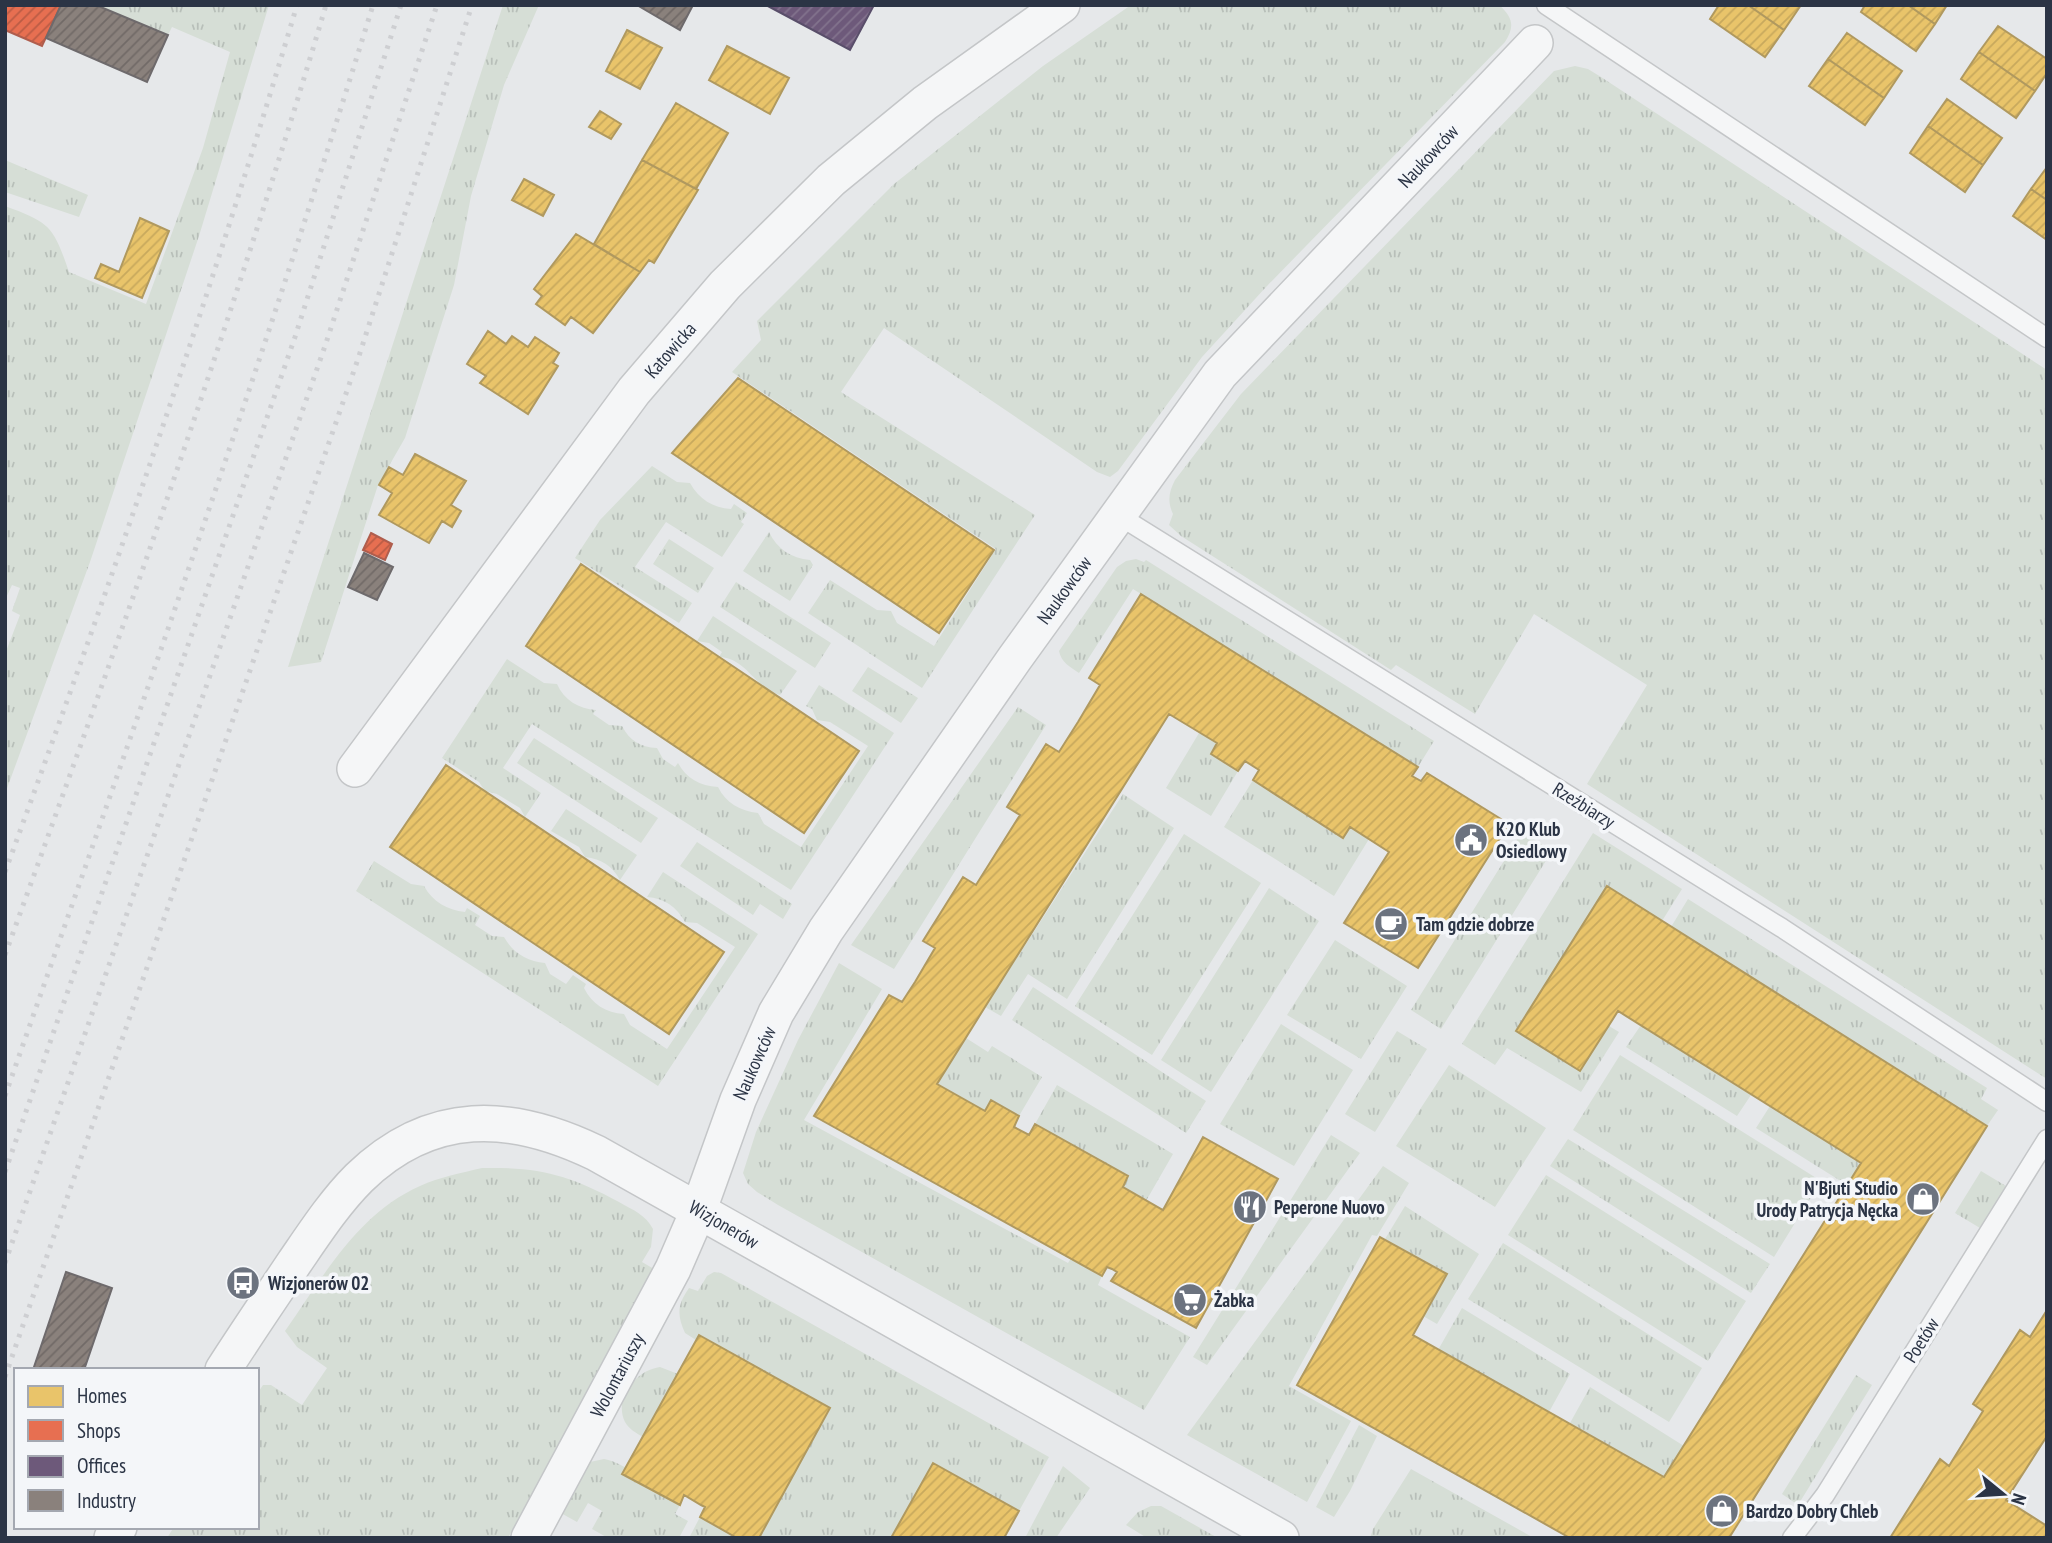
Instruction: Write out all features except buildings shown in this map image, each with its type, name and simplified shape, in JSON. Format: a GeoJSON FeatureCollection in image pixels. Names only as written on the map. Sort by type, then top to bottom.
{"type":"FeatureCollection","features":[{"type":"Feature","properties":{"kind":"street","name":"Katowicka"},"geometry":{"type":"LineString","coordinates":[[355,769],[634,391],[725,285],[831,180],[925,103],[1062,5]]}},
{"type":"Feature","properties":{"kind":"street","name":"Naukowców"},"geometry":{"type":"LineString","coordinates":[[699,1209],[738,1100],[776,1013],[825,930],[1118,515],[1220,374],[1535,43]]}},
{"type":"Feature","properties":{"kind":"street","name":"Wizjonerów"},"geometry":{"type":"LineString","coordinates":[[224,1368],[309,1242],[342,1198],[379,1161],[401,1146],[444,1128],[481,1123],[509,1125],[540,1130],[596,1153],[1281,1538]]}},
{"type":"Feature","properties":{"kind":"street","name":"Wolontariuszy"},"geometry":{"type":"LineString","coordinates":[[529,1538],[668,1279],[699,1209]]}},
{"type":"Feature","properties":{"kind":"lane"},"geometry":{"type":"LineString","coordinates":[[1546,5],[2047,338]]}},
{"type":"Feature","properties":{"kind":"lane","name":"Rzeźbiarzy"},"geometry":{"type":"LineString","coordinates":[[1118,515],[1782,928],[2047,1102]]}},
{"type":"Feature","properties":{"kind":"lane","name":"Poetów"},"geometry":{"type":"LineString","coordinates":[[1792,1538],[1825,1495],[2047,1139]]}},
{"type":"Feature","properties":{"kind":"green space"},"geometry":{"type":"Polygon","coordinates":[[[96,5],[269,5],[199,236],[90,562],[5,794],[5,654],[20,615],[12,611],[20,588],[12,585],[5,600],[5,206],[32,217],[48,228],[59,245],[69,272],[146,304],[203,148],[230,52],[172,27],[168,35],[96,5]]]}},
{"type":"Feature","properties":{"kind":"green space"},"geometry":{"type":"Polygon","coordinates":[[[503,5],[539,5],[504,85],[471,196],[454,285],[405,438],[378,485],[321,662],[288,667],[503,5]]]}},
{"type":"Feature","properties":{"kind":"green space"},"geometry":{"type":"Polygon","coordinates":[[[1131,5],[1499,5],[1510,18],[1511,27],[1505,42],[1266,287],[1202,357],[1118,471],[1110,477],[1097,472],[884,328],[841,392],[1035,515],[922,688],[808,613],[830,580],[877,610],[891,611],[897,623],[934,646],[996,549],[732,372],[761,340],[757,321],[894,184],[1043,66],[1131,5]]]}},
{"type":"Feature","properties":{"kind":"green space"},"geometry":{"type":"Polygon","coordinates":[[[1575,66],[1588,69],[1601,77],[2047,370],[2047,1079],[1587,784],[1647,685],[1534,614],[1475,714],[1396,665],[1391,670],[1181,536],[1169,525],[1173,514],[1170,505],[1171,489],[1175,480],[1241,394],[1554,71],[1575,66]]]}},
{"type":"Feature","properties":{"kind":"green space"},"geometry":{"type":"Polygon","coordinates":[[[5,160],[88,195],[79,217],[5,192],[5,160]]]}},
{"type":"Feature","properties":{"kind":"green space"},"geometry":{"type":"Polygon","coordinates":[[[652,466],[677,482],[690,483],[702,498],[712,505],[731,509],[734,504],[747,513],[741,522],[744,524],[722,557],[666,522],[635,567],[692,603],[679,623],[575,558],[600,520],[652,466]]]}},
{"type":"Feature","properties":{"kind":"green space"},"geometry":{"type":"Polygon","coordinates":[[[769,532],[785,552],[810,560],[813,565],[790,601],[743,571],[769,532]]]}},
{"type":"Feature","properties":{"kind":"green space"},"geometry":{"type":"Polygon","coordinates":[[[669,539],[714,568],[698,593],[653,564],[669,539]]]}},
{"type":"Feature","properties":{"kind":"green space"},"geometry":{"type":"Polygon","coordinates":[[[1136,559],[1144,562],[1146,560],[1434,741],[1418,767],[1133,589],[1079,673],[1069,666],[1059,651],[1117,567],[1136,559]]]}},
{"type":"Feature","properties":{"kind":"green space"},"geometry":{"type":"Polygon","coordinates":[[[736,582],[831,643],[815,668],[720,607],[736,582]]]}},
{"type":"Feature","properties":{"kind":"green space"},"geometry":{"type":"Polygon","coordinates":[[[713,616],[797,671],[780,695],[763,686],[737,662],[719,657],[722,652],[709,643],[697,641],[713,616]]]}},
{"type":"Feature","properties":{"kind":"green space"},"geometry":{"type":"Polygon","coordinates":[[[507,659],[544,683],[557,684],[573,703],[596,710],[593,714],[609,725],[622,726],[636,742],[657,748],[663,759],[675,767],[678,763],[694,780],[718,787],[734,805],[758,813],[764,824],[801,847],[868,746],[830,722],[817,720],[812,709],[806,706],[819,685],[894,733],[791,890],[532,724],[503,768],[541,793],[525,817],[520,808],[497,794],[485,791],[479,782],[442,758],[507,659]]]}},
{"type":"Feature","properties":{"kind":"green space"},"geometry":{"type":"Polygon","coordinates":[[[868,667],[918,698],[901,723],[852,691],[868,667]]]}},
{"type":"Feature","properties":{"kind":"green space"},"geometry":{"type":"Polygon","coordinates":[[[1018,707],[1046,725],[894,969],[851,945],[1018,707]]]}},
{"type":"Feature","properties":{"kind":"green space"},"geometry":{"type":"Polygon","coordinates":[[[1199,733],[1217,743],[1211,754],[1238,771],[1211,816],[1166,788],[1199,733]]]}},
{"type":"Feature","properties":{"kind":"green space"},"geometry":{"type":"Polygon","coordinates":[[[534,738],[658,818],[641,843],[517,763],[534,738]]]}},
{"type":"Feature","properties":{"kind":"green space"},"geometry":{"type":"Polygon","coordinates":[[[1253,780],[1343,838],[1350,827],[1369,839],[1334,896],[1224,827],[1253,780]]]}},
{"type":"Feature","properties":{"kind":"green space"},"geometry":{"type":"Polygon","coordinates":[[[1123,794],[1174,828],[1067,999],[1028,974],[1001,1016],[985,1007],[1123,794]]]}},
{"type":"Feature","properties":{"kind":"green space"},"geometry":{"type":"Polygon","coordinates":[[[566,809],[637,855],[620,880],[606,864],[585,857],[579,847],[551,831],[566,809]]]}},
{"type":"Feature","properties":{"kind":"green space"},"geometry":{"type":"Polygon","coordinates":[[[1522,832],[1552,851],[1441,1029],[1411,1010],[1522,832]]]}},
{"type":"Feature","properties":{"kind":"green space"},"geometry":{"type":"Polygon","coordinates":[[[1593,833],[1682,889],[1662,921],[1606,887],[1516,1031],[1580,1071],[1609,1026],[1619,1032],[1581,1092],[1507,1048],[1495,1065],[1462,1044],[1593,833]]]}},
{"type":"Feature","properties":{"kind":"green space"},"geometry":{"type":"Polygon","coordinates":[[[1184,834],[1261,883],[1152,1055],[1075,1006],[1184,834]]]}},
{"type":"Feature","properties":{"kind":"green space"},"geometry":{"type":"Polygon","coordinates":[[[697,842],[792,904],[783,919],[760,904],[753,915],[680,866],[697,842]]]}},
{"type":"Feature","properties":{"kind":"green space"},"geometry":{"type":"Polygon","coordinates":[[[374,861],[411,884],[424,886],[436,901],[446,907],[465,912],[467,908],[480,916],[475,925],[492,936],[504,937],[521,955],[545,963],[550,974],[566,984],[573,975],[586,984],[584,988],[587,994],[600,1007],[624,1014],[630,1025],[667,1049],[735,947],[697,923],[685,922],[674,908],[664,901],[647,897],[663,872],[758,934],[658,1086],[356,891],[374,861]]]}},
{"type":"Feature","properties":{"kind":"green space"},"geometry":{"type":"Polygon","coordinates":[[[1269,888],[1319,921],[1211,1092],[1161,1060],[1269,888]]]}},
{"type":"Feature","properties":{"kind":"green space"},"geometry":{"type":"Polygon","coordinates":[[[1688,899],[1987,1088],[1981,1099],[1998,1110],[1987,1126],[1671,927],[1688,899]]]}},
{"type":"Feature","properties":{"kind":"green space"},"geometry":{"type":"Polygon","coordinates":[[[1335,940],[1407,986],[1361,1059],[1287,1015],[1335,940]]]}},
{"type":"Feature","properties":{"kind":"green space"},"geometry":{"type":"Polygon","coordinates":[[[839,963],[882,989],[804,1120],[1068,1263],[1071,1258],[1102,1276],[1098,1285],[1190,1337],[1144,1410],[778,1205],[748,1184],[743,1173],[756,1132],[798,1040],[839,963]]]}},
{"type":"Feature","properties":{"kind":"green space"},"geometry":{"type":"Polygon","coordinates":[[[1033,987],[1206,1101],[1186,1133],[1012,1020],[1033,987]]]}},
{"type":"Feature","properties":{"kind":"green space"},"geometry":{"type":"Polygon","coordinates":[[[1281,1024],[1353,1070],[1294,1166],[1220,1124],[1281,1024]]]}},
{"type":"Feature","properties":{"kind":"green space"},"geometry":{"type":"Polygon","coordinates":[[[1641,1025],[1751,1095],[1737,1116],[1626,1047],[1641,1025]]]}},
{"type":"Feature","properties":{"kind":"green space"},"geometry":{"type":"Polygon","coordinates":[[[1397,1031],[1427,1049],[1375,1132],[1345,1114],[1397,1031]]]}},
{"type":"Feature","properties":{"kind":"green space"},"geometry":{"type":"Polygon","coordinates":[[[966,1038],[988,1052],[992,1046],[1042,1077],[1019,1116],[992,1100],[985,1111],[937,1084],[966,1038]]]}},
{"type":"Feature","properties":{"kind":"green space"},"geometry":{"type":"Polygon","coordinates":[[[1620,1055],[1821,1181],[1774,1257],[1573,1130],[1620,1055]]]}},
{"type":"Feature","properties":{"kind":"green space"},"geometry":{"type":"Polygon","coordinates":[[[1449,1065],[1546,1128],[1495,1207],[1396,1146],[1449,1065]]]}},
{"type":"Feature","properties":{"kind":"green space"},"geometry":{"type":"Polygon","coordinates":[[[1057,1085],[1173,1154],[1146,1201],[1123,1187],[1128,1176],[1035,1124],[1057,1085]]]}},
{"type":"Feature","properties":{"kind":"green space"},"geometry":{"type":"Polygon","coordinates":[[[1770,1106],[1861,1163],[1847,1185],[1756,1128],[1770,1106]]]}},
{"type":"Feature","properties":{"kind":"green space"},"geometry":{"type":"Polygon","coordinates":[[[1331,1135],[1360,1153],[1207,1365],[1193,1357],[1331,1135]]]}},
{"type":"Feature","properties":{"kind":"green space"},"geometry":{"type":"Polygon","coordinates":[[[1568,1139],[1770,1264],[1751,1293],[1550,1166],[1568,1139]]]}},
{"type":"Feature","properties":{"kind":"green space"},"geometry":{"type":"Polygon","coordinates":[[[1383,1166],[1409,1183],[1377,1236],[1372,1235],[1289,1386],[1351,1421],[1307,1502],[1187,1435],[1383,1166]]]}},
{"type":"Feature","properties":{"kind":"green space"},"geometry":{"type":"Polygon","coordinates":[[[482,1168],[520,1169],[553,1174],[585,1185],[634,1210],[647,1220],[653,1229],[651,1247],[642,1262],[654,1269],[508,1538],[167,1538],[173,1529],[259,1529],[259,1391],[263,1385],[271,1385],[302,1405],[327,1368],[297,1347],[285,1331],[328,1269],[360,1230],[398,1198],[443,1178],[482,1168]]]}},
{"type":"Feature","properties":{"kind":"green space"},"geometry":{"type":"Polygon","coordinates":[[[1981,1171],[2006,1186],[1980,1228],[1955,1213],[1981,1171]]]}},
{"type":"Feature","properties":{"kind":"green space"},"geometry":{"type":"Polygon","coordinates":[[[1546,1175],[1746,1301],[1708,1361],[1508,1235],[1546,1175]]]}},
{"type":"Feature","properties":{"kind":"green space"},"geometry":{"type":"Polygon","coordinates":[[[1405,1206],[1479,1254],[1437,1324],[1423,1316],[1447,1273],[1385,1239],[1405,1206]]]}},
{"type":"Feature","properties":{"kind":"green space"},"geometry":{"type":"Polygon","coordinates":[[[1503,1243],[1702,1368],[1669,1422],[1468,1299],[1503,1243]]]}},
{"type":"Feature","properties":{"kind":"green space"},"geometry":{"type":"Polygon","coordinates":[[[714,1272],[721,1273],[1049,1457],[1019,1511],[933,1464],[891,1538],[759,1538],[830,1408],[699,1335],[696,1340],[685,1333],[680,1315],[682,1300],[689,1288],[698,1291],[707,1276],[714,1272]]]}},
{"type":"Feature","properties":{"kind":"green space"},"geometry":{"type":"Polygon","coordinates":[[[1462,1308],[1570,1374],[1549,1412],[1438,1350],[1462,1308]]]}},
{"type":"Feature","properties":{"kind":"green space"},"geometry":{"type":"Polygon","coordinates":[[[660,1367],[678,1374],[643,1437],[625,1422],[622,1403],[629,1386],[636,1379],[651,1369],[660,1367]]]}},
{"type":"Feature","properties":{"kind":"green space"},"geometry":{"type":"Polygon","coordinates":[[[1856,1375],[1872,1385],[1798,1505],[1782,1494],[1856,1375]]]}},
{"type":"Feature","properties":{"kind":"green space"},"geometry":{"type":"Polygon","coordinates":[[[1590,1387],[1684,1446],[1664,1477],[1570,1423],[1590,1387]]]}},
{"type":"Feature","properties":{"kind":"green space"},"geometry":{"type":"Polygon","coordinates":[[[1359,1425],[1377,1436],[1334,1517],[1316,1507],[1359,1425]]]}},
{"type":"Feature","properties":{"kind":"green space"},"geometry":{"type":"Polygon","coordinates":[[[604,1459],[633,1472],[680,1505],[675,1514],[688,1521],[679,1538],[608,1538],[592,1529],[602,1511],[588,1503],[577,1522],[559,1512],[583,1467],[590,1462],[604,1459]]]}},
{"type":"Feature","properties":{"kind":"green space"},"geometry":{"type":"Polygon","coordinates":[[[1063,1466],[1090,1488],[1056,1538],[1025,1538],[1063,1466]]]}},
{"type":"Feature","properties":{"kind":"green space"},"geometry":{"type":"Polygon","coordinates":[[[1411,1469],[1534,1538],[1370,1538],[1411,1469]]]}},
{"type":"Feature","properties":{"kind":"green space"},"geometry":{"type":"Polygon","coordinates":[[[1151,1506],[1161,1506],[1218,1538],[1147,1538],[1126,1525],[1138,1512],[1151,1506]]]}},
{"type":"Feature","properties":{"kind":"green space"},"geometry":{"type":"Polygon","coordinates":[[[700,1517],[737,1538],[689,1538],[700,1517]]]}},
{"type":"Feature","properties":{"kind":"railway"},"geometry":{"type":"LineString","coordinates":[[5,872],[158,441],[297,5]]}},
{"type":"Feature","properties":{"kind":"railway"},"geometry":{"type":"LineString","coordinates":[[5,955],[173,483],[252,245],[326,5]]}},
{"type":"Feature","properties":{"kind":"railway"},"geometry":{"type":"LineString","coordinates":[[5,1096],[240,416],[373,5]]}},
{"type":"Feature","properties":{"kind":"railway"},"geometry":{"type":"LineString","coordinates":[[5,1172],[295,337],[401,5]]}},
{"type":"Feature","properties":{"kind":"railway"},"geometry":{"type":"LineString","coordinates":[[5,1263],[325,346],[437,5]]}},
{"type":"Feature","properties":{"kind":"railway"},"geometry":{"type":"LineString","coordinates":[[5,1377],[358,359],[472,5]]}},
{"type":"Feature","properties":{"kind":"place","name":"K2O Klub Osiedlowy"},"geometry":{"type":"Point","coordinates":[1471,840]}},
{"type":"Feature","properties":{"kind":"place","name":"Tam gdzie dobrze"},"geometry":{"type":"Point","coordinates":[1391,924]}},
{"type":"Feature","properties":{"kind":"place","name":"N'Bjuti Studio Urody Patrycja Nęcka"},"geometry":{"type":"Point","coordinates":[1923,1199]}},
{"type":"Feature","properties":{"kind":"place","name":"Peperone Nuovo"},"geometry":{"type":"Point","coordinates":[1250,1207]}},
{"type":"Feature","properties":{"kind":"place","name":"Wizjonerów 02"},"geometry":{"type":"Point","coordinates":[243,1283]}},
{"type":"Feature","properties":{"kind":"place","name":"Żabka"},"geometry":{"type":"Point","coordinates":[1190,1300]}},
{"type":"Feature","properties":{"kind":"place","name":"Bardzo Dobry Chleb"},"geometry":{"type":"Point","coordinates":[1722,1511]}}]}
